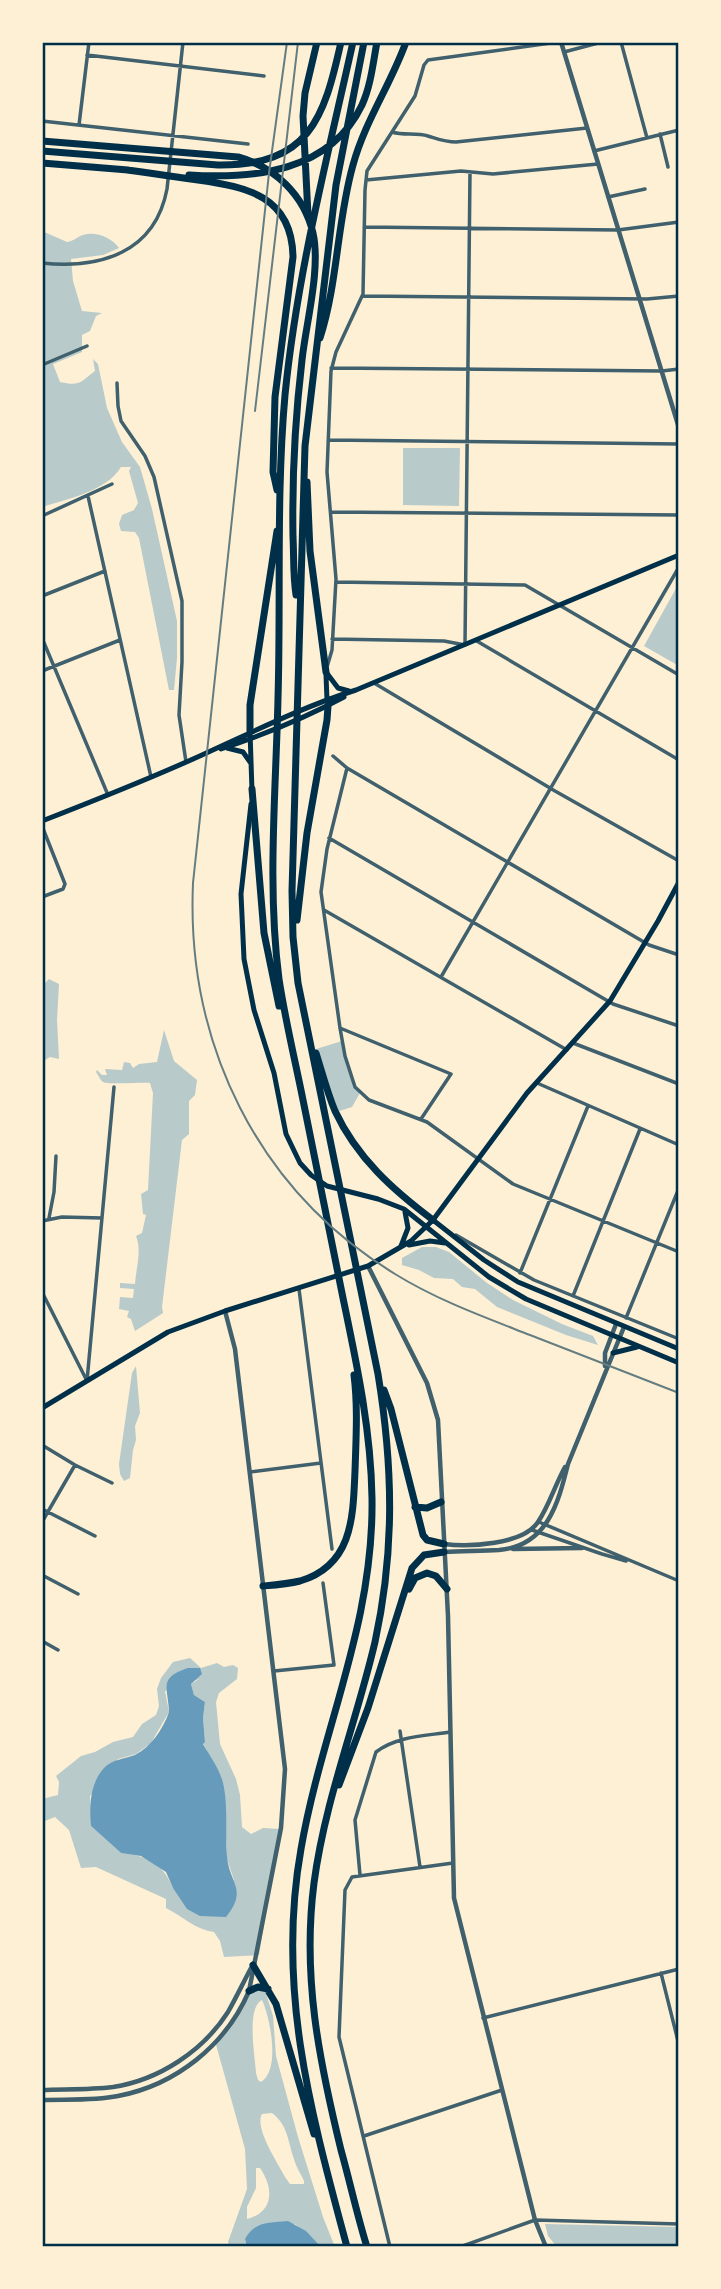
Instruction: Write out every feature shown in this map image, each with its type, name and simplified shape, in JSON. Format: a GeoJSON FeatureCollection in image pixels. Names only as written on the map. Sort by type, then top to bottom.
{"type":"FeatureCollection","features":[{"type":"Feature","properties":{"kind":"highway"},"geometry":{"type":"LineString","coordinates":[[308,240],[303,116],[305,93],[317,42]]}},
{"type":"Feature","properties":{"kind":"highway"},"geometry":{"type":"LineString","coordinates":[[42,151],[218,165],[246,164],[280,155],[307,134],[325,104],[341,42]]}},
{"type":"Feature","properties":{"kind":"highway"},"geometry":{"type":"LineString","coordinates":[[348,2247],[299,2050],[293,1995],[292,1937],[295,1892],[306,1825],[357,1637],[365,1593],[371,1547],[369,1434],[279,978],[274,909],[280,505],[286,389],[301,274],[353,42]]}},
{"type":"Feature","properties":{"kind":"highway"},"geometry":{"type":"LineString","coordinates":[[365,42],[336,185],[304,457],[292,880],[295,960],[377,1374],[386,1426],[391,1483],[387,1574],[372,1653],[326,1818],[317,1862],[311,1919],[310,1975],[314,2020],[326,2088],[367,2247]]}},
{"type":"Feature","properties":{"kind":"highway"},"geometry":{"type":"LineString","coordinates":[[44,164],[230,177],[265,173],[287,167],[314,156],[337,138],[356,116],[365,96],[377,42]]}},
{"type":"Feature","properties":{"kind":"highway"},"geometry":{"type":"LineString","coordinates":[[314,355],[329,303],[356,152],[406,42]]}},
{"type":"Feature","properties":{"kind":"highway"},"geometry":{"type":"LineString","coordinates":[[42,141],[232,156],[255,163],[276,175],[298,198],[310,222],[315,252],[299,385],[293,476],[295,586],[299,617]]}},
{"type":"Feature","properties":{"kind":"highway"},"geometry":{"type":"LineString","coordinates":[[127,170],[242,187],[266,200],[284,221],[292,241],[293,257],[275,407],[273,472],[280,505]]}},
{"type":"Feature","properties":{"kind":"highway"},"geometry":{"type":"LineString","coordinates":[[304,457],[310,551],[326,672]]}},
{"type":"Feature","properties":{"kind":"highway"},"geometry":{"type":"LineString","coordinates":[[250,735],[250,705],[271,559],[280,517]]}},
{"type":"Feature","properties":{"kind":"highway"},"geometry":{"type":"LineString","coordinates":[[295,960],[298,893],[328,703]]}},
{"type":"Feature","properties":{"kind":"highway"},"geometry":{"type":"LineString","coordinates":[[252,789],[266,943],[301,1089]]}},
{"type":"Feature","properties":{"kind":"highway"},"geometry":{"type":"LineString","coordinates":[[303,1006],[329,1094],[346,1131],[384,1180],[433,1220]]}},
{"type":"Feature","properties":{"kind":"highway"},"geometry":{"type":"LineString","coordinates":[[262,1586],[295,1582],[319,1572],[338,1554],[350,1531],[357,1409],[348,1322]]}},
{"type":"Feature","properties":{"kind":"highway"},"geometry":{"type":"LineString","coordinates":[[377,1374],[391,1409],[425,1539],[444,1548]]}},
{"type":"Feature","properties":{"kind":"highway"},"geometry":{"type":"LineString","coordinates":[[415,1507],[428,1508],[441,1502]]}},
{"type":"Feature","properties":{"kind":"highway"},"geometry":{"type":"LineString","coordinates":[[326,1818],[364,1719],[411,1572],[418,1560],[444,1548]]}},
{"type":"Feature","properties":{"kind":"highway"},"geometry":{"type":"LineString","coordinates":[[402,1606],[414,1581],[422,1574],[430,1573],[436,1576],[447,1589]]}},
{"type":"Feature","properties":{"kind":"highway"},"geometry":{"type":"LineString","coordinates":[[253,1965],[270,1990],[278,2010],[308,2116],[327,2168]]}},
{"type":"Feature","properties":{"kind":"highway"},"geometry":{"type":"LineString","coordinates":[[249,1992],[258,1987],[270,1990]]}},
{"type":"Feature","properties":{"kind":"main road"},"geometry":{"type":"LineString","coordinates":[[250,735],[260,736],[356,690],[679,555]]}},
{"type":"Feature","properties":{"kind":"main road"},"geometry":{"type":"LineString","coordinates":[[326,672],[338,688],[356,690]]}},
{"type":"Feature","properties":{"kind":"main road"},"geometry":{"type":"LineString","coordinates":[[326,672],[328,703]]}},
{"type":"Feature","properties":{"kind":"main road"},"geometry":{"type":"LineString","coordinates":[[42,824],[250,735],[260,727],[317,703],[328,703]]}},
{"type":"Feature","properties":{"kind":"main road"},"geometry":{"type":"LineString","coordinates":[[250,735],[252,789],[241,894],[243,948],[252,1002],[274,1073],[282,1117],[290,1146],[300,1163],[322,1184],[342,1192],[383,1200],[404,1209],[489,1277],[512,1292],[541,1307],[679,1363]]}},
{"type":"Feature","properties":{"kind":"main road"},"geometry":{"type":"LineString","coordinates":[[225,746],[243,752],[252,768]]}},
{"type":"Feature","properties":{"kind":"main road"},"geometry":{"type":"LineString","coordinates":[[42,1408],[168,1332],[370,1265],[400,1248],[427,1227],[536,1083],[610,1001],[679,882]]}},
{"type":"Feature","properties":{"kind":"main road"},"geometry":{"type":"LineString","coordinates":[[400,1248],[408,1228],[404,1209]]}},
{"type":"Feature","properties":{"kind":"main road"},"geometry":{"type":"LineString","coordinates":[[433,1220],[513,1279],[679,1349]]}},
{"type":"Feature","properties":{"kind":"main road"},"geometry":{"type":"LineString","coordinates":[[400,1248],[427,1241],[448,1245]]}},
{"type":"Feature","properties":{"kind":"main road"},"geometry":{"type":"LineString","coordinates":[[613,1353],[640,1347]]}},
{"type":"Feature","properties":{"kind":"street"},"geometry":{"type":"LineString","coordinates":[[79,125],[89,42]]}},
{"type":"Feature","properties":{"kind":"street"},"geometry":{"type":"LineString","coordinates":[[42,263],[83,264],[113,257],[139,241],[155,220],[166,192],[183,42]]}},
{"type":"Feature","properties":{"kind":"street"},"geometry":{"type":"LineString","coordinates":[[326,672],[332,639],[336,582],[327,472],[331,368],[337,349],[363,296],[365,181],[371,164],[415,96],[428,60],[559,42],[676,409],[679,428]]}},
{"type":"Feature","properties":{"kind":"street"},"geometry":{"type":"LineString","coordinates":[[564,52],[602,42]]}},
{"type":"Feature","properties":{"kind":"street"},"geometry":{"type":"LineString","coordinates":[[621,42],[647,138]]}},
{"type":"Feature","properties":{"kind":"street"},"geometry":{"type":"LineString","coordinates":[[87,55],[264,76]]}},
{"type":"Feature","properties":{"kind":"street"},"geometry":{"type":"LineString","coordinates":[[42,121],[248,144]]}},
{"type":"Feature","properties":{"kind":"street"},"geometry":{"type":"LineString","coordinates":[[392,132],[425,135],[440,141],[453,142],[587,128]]}},
{"type":"Feature","properties":{"kind":"street"},"geometry":{"type":"LineString","coordinates":[[594,151],[679,130]]}},
{"type":"Feature","properties":{"kind":"street"},"geometry":{"type":"LineString","coordinates":[[660,134],[668,167]]}},
{"type":"Feature","properties":{"kind":"street"},"geometry":{"type":"LineString","coordinates":[[365,181],[470,172],[493,174],[598,164]]}},
{"type":"Feature","properties":{"kind":"street"},"geometry":{"type":"LineString","coordinates":[[332,639],[440,641],[465,645],[470,172]]}},
{"type":"Feature","properties":{"kind":"street"},"geometry":{"type":"LineString","coordinates":[[608,197],[645,189]]}},
{"type":"Feature","properties":{"kind":"street"},"geometry":{"type":"LineString","coordinates":[[365,227],[618,230],[679,222]]}},
{"type":"Feature","properties":{"kind":"street"},"geometry":{"type":"LineString","coordinates":[[363,296],[640,299],[679,296]]}},
{"type":"Feature","properties":{"kind":"street"},"geometry":{"type":"LineString","coordinates":[[42,365],[87,346]]}},
{"type":"Feature","properties":{"kind":"street"},"geometry":{"type":"LineString","coordinates":[[331,368],[679,369]]}},
{"type":"Feature","properties":{"kind":"street"},"geometry":{"type":"LineString","coordinates":[[117,383],[121,421],[145,456],[154,477],[182,601],[179,715],[186,762]]}},
{"type":"Feature","properties":{"kind":"street"},"geometry":{"type":"LineString","coordinates":[[328,440],[679,443]]}},
{"type":"Feature","properties":{"kind":"street"},"geometry":{"type":"LineString","coordinates":[[42,516],[112,484]]}},
{"type":"Feature","properties":{"kind":"street"},"geometry":{"type":"LineString","coordinates":[[88,496],[151,777]]}},
{"type":"Feature","properties":{"kind":"street"},"geometry":{"type":"LineString","coordinates":[[331,512],[679,515]]}},
{"type":"Feature","properties":{"kind":"street"},"geometry":{"type":"LineString","coordinates":[[441,977],[679,567]]}},
{"type":"Feature","properties":{"kind":"street"},"geometry":{"type":"LineString","coordinates":[[42,596],[105,571]]}},
{"type":"Feature","properties":{"kind":"street"},"geometry":{"type":"LineString","coordinates":[[336,582],[523,584],[679,674]]}},
{"type":"Feature","properties":{"kind":"street"},"geometry":{"type":"LineString","coordinates":[[42,638],[108,796]]}},
{"type":"Feature","properties":{"kind":"street"},"geometry":{"type":"LineString","coordinates":[[42,671],[120,640]]}},
{"type":"Feature","properties":{"kind":"street"},"geometry":{"type":"LineString","coordinates":[[475,640],[679,760]]}},
{"type":"Feature","properties":{"kind":"street"},"geometry":{"type":"LineString","coordinates":[[374,683],[551,789],[679,861]]}},
{"type":"Feature","properties":{"kind":"street"},"geometry":{"type":"LineString","coordinates":[[333,757],[347,768],[644,943],[679,955]]}},
{"type":"Feature","properties":{"kind":"street"},"geometry":{"type":"LineString","coordinates":[[347,768],[322,874],[340,1028],[352,1081],[357,1090],[369,1100],[421,1119],[513,1184],[679,1252]]}},
{"type":"Feature","properties":{"kind":"street"},"geometry":{"type":"LineString","coordinates":[[42,824],[65,887],[42,897]]}},
{"type":"Feature","properties":{"kind":"street"},"geometry":{"type":"LineString","coordinates":[[329,838],[613,1004],[679,1026]]}},
{"type":"Feature","properties":{"kind":"street"},"geometry":{"type":"LineString","coordinates":[[324,909],[567,1050]]}},
{"type":"Feature","properties":{"kind":"street"},"geometry":{"type":"LineString","coordinates":[[340,1028],[451,1074],[421,1119]]}},
{"type":"Feature","properties":{"kind":"street"},"geometry":{"type":"LineString","coordinates":[[573,1042],[679,1084]]}},
{"type":"Feature","properties":{"kind":"street"},"geometry":{"type":"LineString","coordinates":[[536,1083],[679,1146]]}},
{"type":"Feature","properties":{"kind":"street"},"geometry":{"type":"LineString","coordinates":[[87,1381],[114,1087]]}},
{"type":"Feature","properties":{"kind":"street"},"geometry":{"type":"LineString","coordinates":[[520,1273],[588,1106]]}},
{"type":"Feature","properties":{"kind":"street"},"geometry":{"type":"LineString","coordinates":[[573,1296],[640,1129]]}},
{"type":"Feature","properties":{"kind":"street"},"geometry":{"type":"LineString","coordinates":[[49,1218],[56,1156]]}},
{"type":"Feature","properties":{"kind":"street"},"geometry":{"type":"LineString","coordinates":[[626,1318],[679,1188]]}},
{"type":"Feature","properties":{"kind":"street"},"geometry":{"type":"LineString","coordinates":[[42,1221],[49,1218],[102,1218]]}},
{"type":"Feature","properties":{"kind":"street"},"geometry":{"type":"LineString","coordinates":[[446,1230],[520,1273],[679,1339]]}},
{"type":"Feature","properties":{"kind":"street"},"geometry":{"type":"LineString","coordinates":[[370,1265],[436,1408],[447,1589],[454,1898],[535,2220],[546,2247]]}},
{"type":"Feature","properties":{"kind":"street"},"geometry":{"type":"LineString","coordinates":[[299,1289],[332,1549]]}},
{"type":"Feature","properties":{"kind":"street"},"geometry":{"type":"LineString","coordinates":[[42,1292],[87,1381]]}},
{"type":"Feature","properties":{"kind":"street"},"geometry":{"type":"LineString","coordinates":[[42,2100],[117,2096],[144,2089],[175,2075],[199,2059],[219,2039],[239,2012],[249,1992],[281,1828],[285,1792],[284,1756],[234,1349],[225,1311]]}},
{"type":"Feature","properties":{"kind":"street"},"geometry":{"type":"LineString","coordinates":[[605,1367],[606,1350],[616,1324]]}},
{"type":"Feature","properties":{"kind":"street"},"geometry":{"type":"LineString","coordinates":[[502,1550],[527,1543],[546,1524],[562,1488],[568,1464],[605,1367],[624,1327]]}},
{"type":"Feature","properties":{"kind":"street"},"geometry":{"type":"LineString","coordinates":[[42,1445],[75,1465],[112,1482]]}},
{"type":"Feature","properties":{"kind":"street"},"geometry":{"type":"LineString","coordinates":[[249,1472],[321,1463]]}},
{"type":"Feature","properties":{"kind":"street"},"geometry":{"type":"LineString","coordinates":[[444,1548],[496,1542],[532,1530],[539,1522],[555,1484],[568,1464]]}},
{"type":"Feature","properties":{"kind":"street"},"geometry":{"type":"LineString","coordinates":[[42,1522],[75,1465]]}},
{"type":"Feature","properties":{"kind":"street"},"geometry":{"type":"LineString","coordinates":[[42,1509],[94,1536]]}},
{"type":"Feature","properties":{"kind":"street"},"geometry":{"type":"LineString","coordinates":[[539,1522],[679,1581]]}},
{"type":"Feature","properties":{"kind":"street"},"geometry":{"type":"LineString","coordinates":[[532,1530],[634,1563]]}},
{"type":"Feature","properties":{"kind":"street"},"geometry":{"type":"LineString","coordinates":[[444,1548],[582,1548]]}},
{"type":"Feature","properties":{"kind":"street"},"geometry":{"type":"LineString","coordinates":[[42,1575],[78,1594]]}},
{"type":"Feature","properties":{"kind":"street"},"geometry":{"type":"LineString","coordinates":[[274,1671],[334,1665],[323,1583]]}},
{"type":"Feature","properties":{"kind":"street"},"geometry":{"type":"LineString","coordinates":[[42,1641],[58,1650]]}},
{"type":"Feature","properties":{"kind":"street"},"geometry":{"type":"LineString","coordinates":[[400,1731],[420,1867]]}},
{"type":"Feature","properties":{"kind":"street"},"geometry":{"type":"LineString","coordinates":[[360,1875],[355,1820],[376,1752],[401,1739],[450,1732]]}},
{"type":"Feature","properties":{"kind":"street"},"geometry":{"type":"LineString","coordinates":[[390,2247],[341,2049],[339,2030],[345,1890],[352,1877],[360,1875],[453,1863]]}},
{"type":"Feature","properties":{"kind":"street"},"geometry":{"type":"LineString","coordinates":[[42,2090],[104,2088],[158,2073],[197,2047],[216,2028],[253,1965]]}},
{"type":"Feature","properties":{"kind":"street"},"geometry":{"type":"LineString","coordinates":[[483,2018],[679,1969]]}},
{"type":"Feature","properties":{"kind":"street"},"geometry":{"type":"LineString","coordinates":[[661,1973],[679,2045]]}},
{"type":"Feature","properties":{"kind":"street"},"geometry":{"type":"LineString","coordinates":[[58,2090],[58,2099]]}},
{"type":"Feature","properties":{"kind":"street"},"geometry":{"type":"LineString","coordinates":[[364,2136],[502,2090]]}},
{"type":"Feature","properties":{"kind":"street"},"geometry":{"type":"LineString","coordinates":[[460,2247],[535,2220],[679,2224]]}},
{"type":"Feature","properties":{"kind":"shaded area"},"geometry":{"type":"Polygon","coordinates":[[[42,231],[67,242],[83,235],[98,235],[108,238],[119,248],[103,255],[71,259],[73,281],[82,311],[102,313],[96,316],[90,331],[82,335],[82,352],[53,364],[60,382],[72,384],[80,382],[95,371],[93,359],[98,364],[107,408],[122,442],[140,467],[177,621],[174,690],[169,690],[139,538],[135,532],[121,531],[119,524],[122,515],[134,510],[138,503],[129,471],[131,467],[121,467],[106,482],[86,493],[42,507],[42,231]]]}},
{"type":"Feature","properties":{"kind":"shaded area"},"geometry":{"type":"Polygon","coordinates":[[[403,448],[460,448],[459,506],[403,505],[403,448]]]}},
{"type":"Feature","properties":{"kind":"shaded area"},"geometry":{"type":"Polygon","coordinates":[[[679,583],[679,666],[644,646],[679,583]]]}},
{"type":"Feature","properties":{"kind":"shaded area"},"geometry":{"type":"Polygon","coordinates":[[[49,979],[59,984],[59,1059],[50,1057],[45,1060],[42,1058],[42,986],[49,979]]]}},
{"type":"Feature","properties":{"kind":"shaded area"},"geometry":{"type":"Polygon","coordinates":[[[164,1030],[174,1061],[197,1080],[195,1095],[189,1101],[189,1134],[182,1140],[163,1313],[135,1331],[131,1319],[127,1317],[129,1311],[119,1309],[120,1297],[133,1298],[134,1289],[120,1288],[120,1283],[135,1284],[139,1254],[136,1236],[142,1233],[146,1215],[143,1214],[141,1194],[148,1190],[153,1093],[150,1083],[106,1083],[96,1072],[97,1070],[102,1075],[107,1075],[105,1069],[122,1070],[124,1062],[130,1063],[133,1068],[139,1064],[157,1062],[164,1030]]]}},
{"type":"Feature","properties":{"kind":"shaded area"},"geometry":{"type":"Polygon","coordinates":[[[342,1041],[352,1080],[360,1093],[352,1107],[336,1112],[313,1050],[342,1041]]]}},
{"type":"Feature","properties":{"kind":"shaded area"},"geometry":{"type":"Polygon","coordinates":[[[422,1247],[436,1247],[449,1252],[513,1300],[593,1336],[598,1345],[497,1307],[475,1289],[462,1287],[453,1279],[434,1278],[402,1265],[402,1258],[422,1247]]]}},
{"type":"Feature","properties":{"kind":"shaded area"},"geometry":{"type":"Polygon","coordinates":[[[136,1366],[140,1413],[135,1426],[136,1440],[130,1478],[124,1481],[119,1464],[132,1373],[136,1366]]]}},
{"type":"Feature","properties":{"kind":"shaded area"},"geometry":{"type":"Polygon","coordinates":[[[190,1658],[201,1668],[217,1663],[224,1667],[233,1665],[238,1668],[237,1679],[219,1693],[216,1702],[220,1744],[236,1779],[242,1827],[251,1834],[263,1828],[280,1829],[259,1955],[224,1957],[220,1941],[214,1932],[195,1926],[166,1908],[166,1899],[96,1867],[81,1868],[69,1830],[55,1817],[45,1821],[42,1819],[42,1799],[58,1795],[59,1782],[56,1776],[81,1756],[113,1742],[133,1737],[142,1724],[156,1715],[159,1706],[157,1689],[161,1678],[173,1662],[190,1658]],[[199,1679],[165,1691],[169,1712],[151,1743],[136,1754],[118,1759],[90,1796],[91,1826],[121,1853],[139,1856],[159,1866],[173,1888],[234,1880],[227,1859],[224,1786],[203,1743],[205,1702],[194,1695],[191,1684],[199,1679]]]}},
{"type":"Feature","properties":{"kind":"shaded area"},"geometry":{"type":"Polygon","coordinates":[[[257,1984],[264,1987],[273,2016],[276,2056],[298,2137],[335,2247],[321,2247],[295,2224],[245,2239],[247,2247],[229,2247],[228,2242],[247,2189],[245,2149],[215,2041],[242,2006],[250,1986],[257,1984]],[[262,2000],[254,2012],[253,2022],[256,2073],[261,2082],[271,2067],[272,2055],[268,2018],[262,2000]],[[272,2113],[262,2114],[261,2128],[285,2177],[290,2184],[304,2184],[281,2123],[272,2113]],[[256,2168],[256,2188],[247,2207],[247,2219],[262,2211],[269,2198],[268,2183],[260,2168],[256,2168]]]}},
{"type":"Feature","properties":{"kind":"shaded area"},"geometry":{"type":"Polygon","coordinates":[[[545,2224],[679,2227],[679,2247],[557,2247],[548,2236],[545,2224]]]}},
{"type":"Feature","properties":{"kind":"water"},"geometry":{"type":"Polygon","coordinates":[[[188,1668],[200,1668],[202,1674],[191,1684],[194,1695],[205,1702],[203,1744],[224,1787],[227,1857],[237,1893],[226,1917],[200,1916],[187,1909],[166,1872],[141,1856],[121,1853],[91,1826],[92,1796],[99,1774],[111,1763],[141,1752],[151,1742],[169,1712],[169,1680],[188,1668]]]}},
{"type":"Feature","properties":{"kind":"water"},"geometry":{"type":"Polygon","coordinates":[[[288,2221],[306,2231],[321,2247],[247,2247],[245,2239],[253,2229],[263,2224],[288,2221]]]}},
{"type":"Feature","properties":{"kind":"railway"},"geometry":{"type":"LineString","coordinates":[[287,42],[269,173],[193,883],[194,942],[202,1000],[217,1055],[240,1107],[269,1156],[304,1200],[346,1240],[395,1274],[444,1300],[679,1393]]}},
{"type":"Feature","properties":{"kind":"railway"},"geometry":{"type":"LineString","coordinates":[[255,411],[298,42]]}}]}
